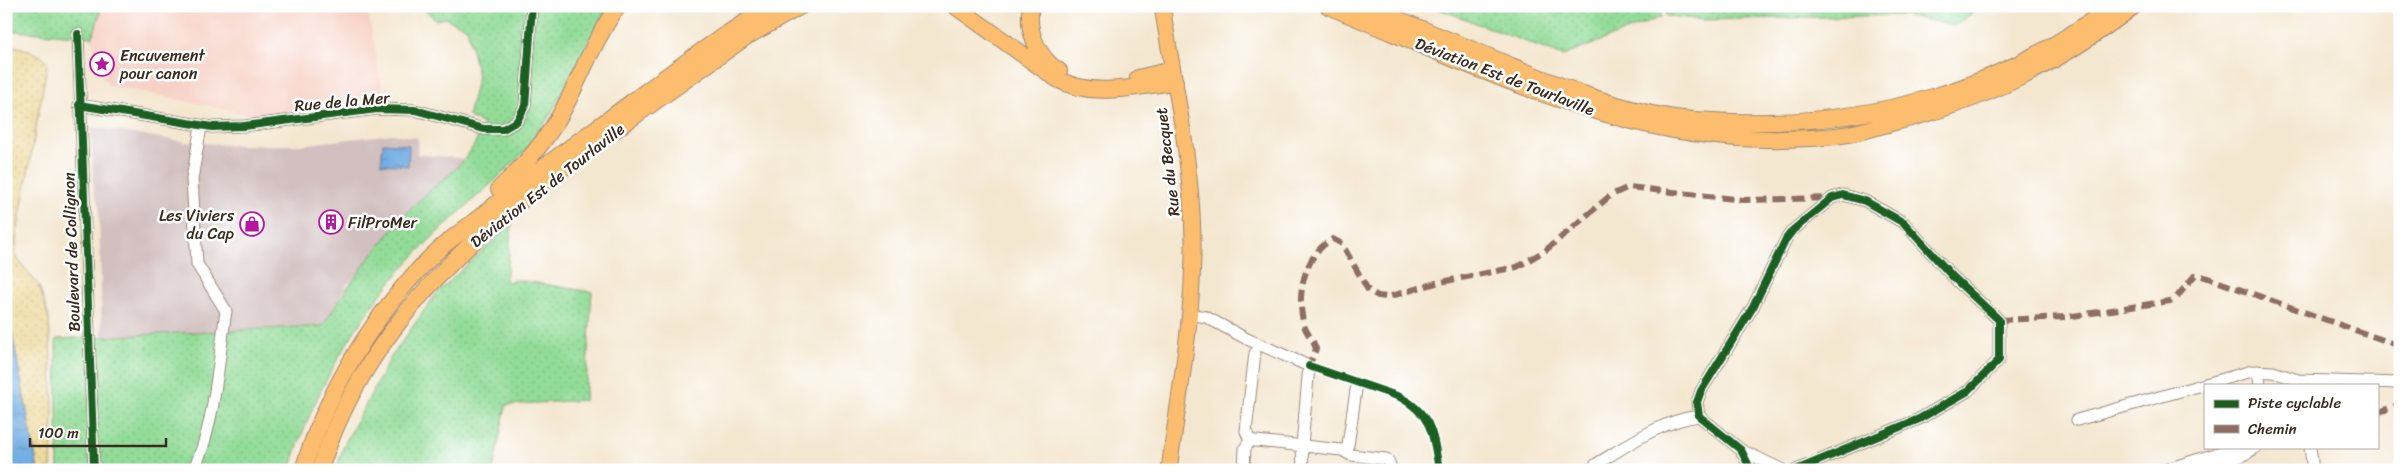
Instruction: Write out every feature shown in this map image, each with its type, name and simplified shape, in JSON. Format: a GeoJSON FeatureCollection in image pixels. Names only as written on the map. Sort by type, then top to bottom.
{"type":"FeatureCollection","features":[{"type":"Feature","properties":{"kind":"highway"},"geometry":{"type":"LineString","coordinates":[[434,254],[456,229],[511,178],[534,152],[563,110],[600,32],[618,6]]}},
{"type":"Feature","properties":{"kind":"highway","name":"Déviation Est de Tourlaville"},"geometry":{"type":"LineString","coordinates":[[303,470],[310,449],[340,381],[371,330],[402,289],[434,254],[530,177],[717,39],[774,6]]}},
{"type":"Feature","properties":{"kind":"highway","name":"Déviation Est de Tourlaville"},"geometry":{"type":"LineString","coordinates":[[320,470],[340,418],[382,342],[415,299],[488,226],[716,58],[746,37],[801,6]]}},
{"type":"Feature","properties":{"kind":"highway"},"geometry":{"type":"LineString","coordinates":[[955,6],[1057,79],[1070,86],[1096,91],[1174,76]]}},
{"type":"Feature","properties":{"kind":"highway"},"geometry":{"type":"LineString","coordinates":[[1031,6],[1031,32],[1038,48],[1052,66],[1072,78],[1086,82],[1105,83],[1174,76]]}},
{"type":"Feature","properties":{"kind":"highway","name":"Déviation Est de Tourlaville"},"geometry":{"type":"LineString","coordinates":[[1328,6],[1553,97],[1610,116],[1710,136],[1762,139],[1838,136],[1951,107],[1986,94],[2043,68],[2097,35],[2134,6]]}},
{"type":"Feature","properties":{"kind":"highway","name":"Déviation Est de Tourlaville"},"geometry":{"type":"LineString","coordinates":[[1366,6],[1552,83],[1622,107],[1668,117],[1765,123],[1830,119],[1908,105],[1944,95],[2017,65],[2060,41],[2111,6]]}},
{"type":"Feature","properties":{"kind":"main road","name":"Rue du Becquet"},"geometry":{"type":"LineString","coordinates":[[1162,6],[1189,171],[1193,240],[1189,314],[1169,470]]}},
{"type":"Feature","properties":{"kind":"street","name":"Rue de la Mer"},"geometry":{"type":"LineString","coordinates":[[79,105],[201,126],[244,126],[377,108],[415,110],[437,114],[484,129],[509,128],[520,117],[525,106],[532,6]]}},
{"type":"Feature","properties":{"kind":"street","name":"Boulevard de Collignon"},"geometry":{"type":"LineString","coordinates":[[78,34],[79,105],[94,470]]}},
{"type":"Feature","properties":{"kind":"street"},"geometry":{"type":"LineString","coordinates":[[193,470],[201,456],[208,426],[226,311],[197,264],[192,179],[201,126]]}},
{"type":"Feature","properties":{"kind":"street"},"geometry":{"type":"LineString","coordinates":[[1783,470],[1741,450],[1699,416],[1698,402],[1700,391],[1753,307],[1786,239],[1793,230],[1832,198],[1843,195],[1865,201],[1904,223],[1946,270],[1999,320],[1999,360],[1968,392],[1919,419],[1796,470]]}},
{"type":"Feature","properties":{"kind":"street"},"geometry":{"type":"LineString","coordinates":[[1189,314],[1206,317],[1247,339],[1309,366],[1302,445],[1302,470]]}},
{"type":"Feature","properties":{"kind":"street"},"geometry":{"type":"LineString","coordinates":[[1250,441],[1246,431],[1256,353]]}},
{"type":"Feature","properties":{"kind":"street"},"geometry":{"type":"LineString","coordinates":[[2258,370],[2260,384]]}},
{"type":"Feature","properties":{"kind":"street"},"geometry":{"type":"LineString","coordinates":[[2207,384],[2258,370],[2283,374],[2298,380],[2400,383]]}},
{"type":"Feature","properties":{"kind":"street"},"geometry":{"type":"LineString","coordinates":[[2077,420],[2204,385]]}},
{"type":"Feature","properties":{"kind":"street"},"geometry":{"type":"LineString","coordinates":[[1347,452],[1356,390]]}},
{"type":"Feature","properties":{"kind":"street"},"geometry":{"type":"LineString","coordinates":[[1595,465],[1656,429],[1686,418],[1699,416]]}},
{"type":"Feature","properties":{"kind":"street"},"geometry":{"type":"LineString","coordinates":[[1250,441],[1302,445],[1386,459],[1391,470]]}},
{"type":"Feature","properties":{"kind":"street"},"geometry":{"type":"LineString","coordinates":[[1244,470],[1245,448],[1250,441]]}},
{"type":"Feature","properties":{"kind":"street"},"geometry":{"type":"LineString","coordinates":[[2164,470],[2235,448]]}},
{"type":"Feature","properties":{"kind":"street"},"geometry":{"type":"LineString","coordinates":[[2196,470],[2244,455],[2254,448]]}},
{"type":"Feature","properties":{"kind":"street"},"geometry":{"type":"LineString","coordinates":[[2310,448],[2313,470]]}},
{"type":"Feature","properties":{"kind":"street"},"geometry":{"type":"LineString","coordinates":[[1741,450],[1751,470]]}},
{"type":"Feature","properties":{"kind":"shaded area"},"geometry":{"type":"Polygon","coordinates":[[[102,6],[367,6],[383,93],[368,96],[362,103],[252,115],[109,85],[103,78],[106,54],[102,51],[94,51],[93,37],[102,6]]]}},
{"type":"Feature","properties":{"kind":"shaded area"},"geometry":{"type":"Polygon","coordinates":[[[91,127],[186,142],[230,145],[300,145],[392,134],[418,138],[417,154],[467,159],[411,209],[347,285],[323,326],[102,337],[99,206],[94,192],[91,127]]]}},
{"type":"Feature","properties":{"kind":"green space"},"geometry":{"type":"Polygon","coordinates":[[[14,6],[102,6],[93,37],[13,31],[12,10],[14,6]]]}},
{"type":"Feature","properties":{"kind":"green space"},"geometry":{"type":"Polygon","coordinates":[[[420,6],[609,6],[588,41],[552,112],[530,146],[408,262],[389,284],[353,333],[337,360],[310,415],[290,470],[58,470],[56,339],[323,326],[353,280],[386,237],[421,198],[452,172],[470,152],[483,124],[468,116],[478,76],[467,28],[445,18],[436,20],[420,6]]]}},
{"type":"Feature","properties":{"kind":"green space"},"geometry":{"type":"Polygon","coordinates":[[[1431,6],[1660,6],[1661,17],[1563,56],[1431,6]]]}},
{"type":"Feature","properties":{"kind":"green space"},"geometry":{"type":"Polygon","coordinates":[[[1665,6],[1983,6],[1954,26],[1903,15],[1704,20],[1666,16],[1665,6]]]}},
{"type":"Feature","properties":{"kind":"green space"},"geometry":{"type":"Polygon","coordinates":[[[512,223],[506,282],[518,280],[592,292],[585,400],[506,405],[493,470],[336,470],[344,445],[391,357],[436,294],[512,223]]]}},
{"type":"Feature","properties":{"kind":"sand"},"geometry":{"type":"Polygon","coordinates":[[[6,44],[36,53],[45,60],[47,65],[16,239],[16,257],[39,286],[49,318],[53,409],[51,470],[38,470],[6,300],[6,44]]]}},
{"type":"Feature","properties":{"kind":"water"},"geometry":{"type":"Polygon","coordinates":[[[383,143],[409,145],[408,166],[381,164],[383,143]]]}},
{"type":"Feature","properties":{"kind":"water"},"geometry":{"type":"Polygon","coordinates":[[[6,302],[38,470],[6,470],[6,302]]]}},
{"type":"Feature","properties":{"kind":"marked path"},"geometry":{"type":"LineString","coordinates":[[1312,367],[1309,366],[1316,349],[1305,328],[1302,316],[1301,304],[1304,278],[1308,266],[1315,255],[1333,239],[1342,244],[1368,290],[1378,296],[1388,297],[1436,283],[1517,267],[1546,250],[1611,195],[1629,187],[1743,200],[1832,198]]}},
{"type":"Feature","properties":{"kind":"marked path"},"geometry":{"type":"LineString","coordinates":[[1999,320],[2066,317],[2170,301],[2176,298],[2195,275],[2400,346]]}},
{"type":"Feature","properties":{"kind":"marked path"},"geometry":{"type":"LineString","coordinates":[[2378,413],[2400,404]]}},
{"type":"Feature","properties":{"kind":"cycle path"},"geometry":{"type":"LineString","coordinates":[[79,105],[212,127],[244,126],[377,109],[415,110],[484,129],[503,129],[517,121],[525,106],[532,6]]}},
{"type":"Feature","properties":{"kind":"cycle path"},"geometry":{"type":"LineString","coordinates":[[78,34],[94,470]]}},
{"type":"Feature","properties":{"kind":"cycle path"},"geometry":{"type":"LineString","coordinates":[[1751,470],[1741,450],[1699,416],[1697,402],[1701,391],[1753,307],[1786,239],[1793,230],[1832,198],[1843,195],[1865,201],[1904,223],[1953,277],[1999,320],[1999,360],[1968,391],[1919,419],[1796,470]]}},
{"type":"Feature","properties":{"kind":"cycle path"},"geometry":{"type":"LineString","coordinates":[[1309,366],[1400,397],[1411,404],[1419,411],[1430,427],[1439,470]]}},
{"type":"Feature","properties":{"kind":"place","name":"Encuvement pour canon"},"geometry":{"type":"Point","coordinates":[102,64]}},
{"type":"Feature","properties":{"kind":"place","name":"FilProMer"},"geometry":{"type":"Point","coordinates":[331,222]}},
{"type":"Feature","properties":{"kind":"place","name":"Les Viviers du Cap"},"geometry":{"type":"Point","coordinates":[252,224]}}]}
